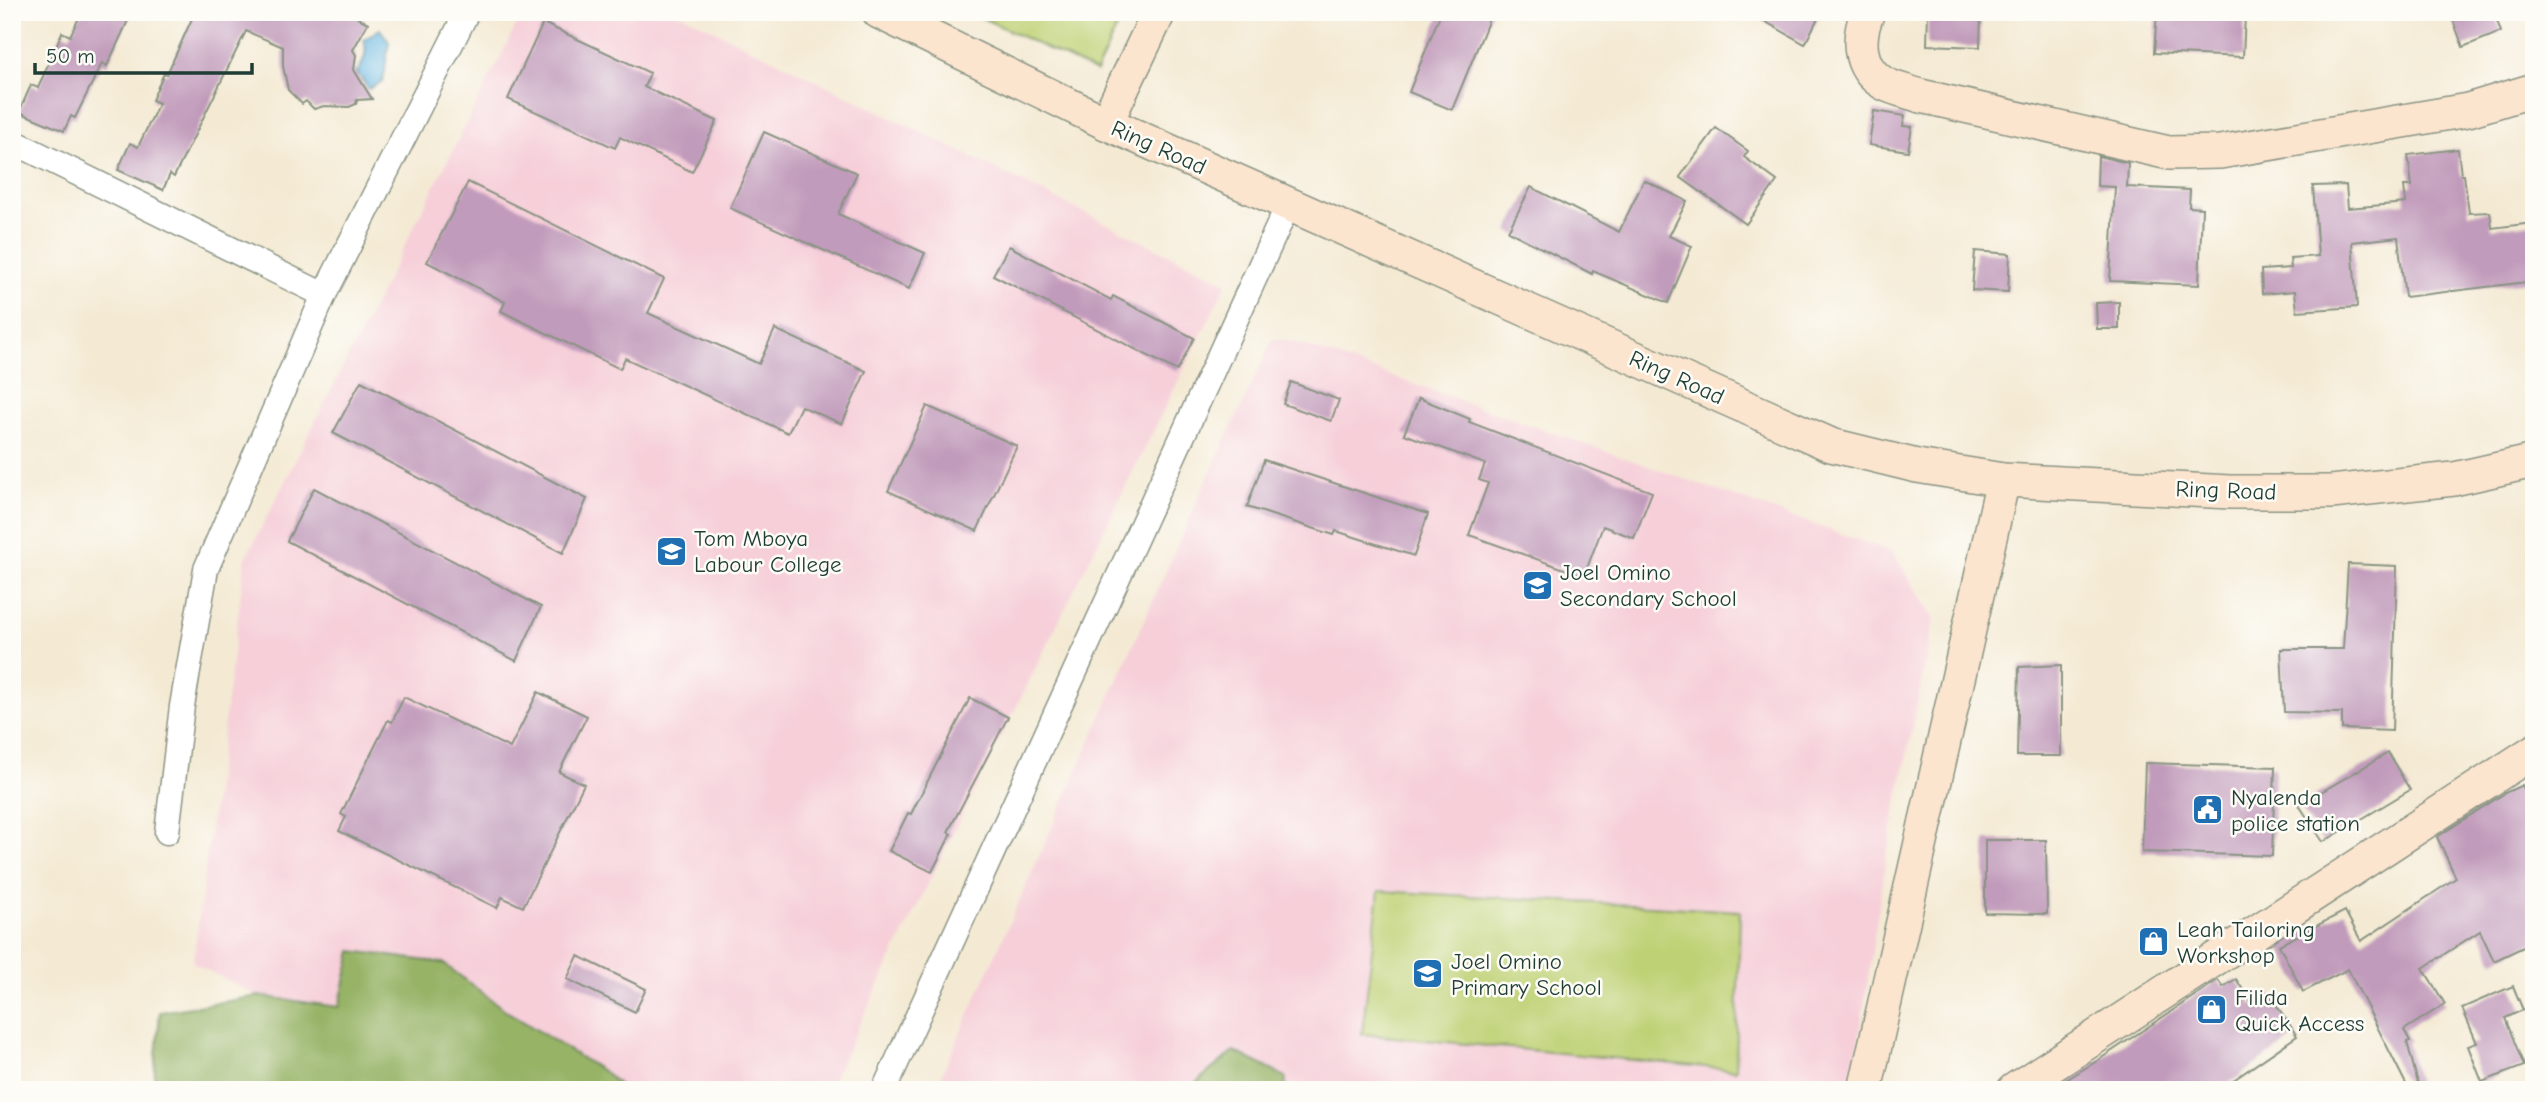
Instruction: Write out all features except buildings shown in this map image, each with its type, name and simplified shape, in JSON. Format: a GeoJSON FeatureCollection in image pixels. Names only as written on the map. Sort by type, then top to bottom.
{"type":"FeatureCollection","features":[{"type":"Feature","properties":{"kind":"street"},"geometry":{"type":"LineString","coordinates":[[167,832],[183,706],[206,569],[324,295],[467,12]]}},
{"type":"Feature","properties":{"kind":"street","name":"Ring Road"},"geometry":{"type":"LineString","coordinates":[[879,12],[1106,123],[1831,444],[1917,466],[2003,480],[2230,492],[2331,492],[2454,479],[2534,461]]}},
{"type":"Feature","properties":{"kind":"street"},"geometry":{"type":"LineString","coordinates":[[1106,123],[1159,12]]}},
{"type":"Feature","properties":{"kind":"street"},"geometry":{"type":"LineString","coordinates":[[1868,12],[1861,28],[1862,60],[1881,82],[1921,96],[2169,153],[2220,152],[2468,110],[2534,90]]}},
{"type":"Feature","properties":{"kind":"street"},"geometry":{"type":"LineString","coordinates":[[12,141],[324,295]]}},
{"type":"Feature","properties":{"kind":"street"},"geometry":{"type":"LineString","coordinates":[[884,1090],[1288,205]]}},
{"type":"Feature","properties":{"kind":"street"},"geometry":{"type":"LineString","coordinates":[[1868,1089],[2003,480]]}},
{"type":"Feature","properties":{"kind":"street"},"geometry":{"type":"LineString","coordinates":[[2014,1090],[2534,751]]}},
{"type":"Feature","properties":{"kind":"shaded area","name":"Tom Mboya Labour College"},"geometry":{"type":"Polygon","coordinates":[[[523,12],[677,12],[1227,283],[828,1090],[442,1090],[193,963],[245,560],[523,12]]]}},
{"type":"Feature","properties":{"kind":"shaded area"},"geometry":{"type":"Polygon","coordinates":[[[1273,339],[1294,342],[1892,552],[1934,618],[1886,859],[1851,1090],[935,1090],[1202,490],[1273,339]]]}},
{"type":"Feature","properties":{"kind":"green space"},"geometry":{"type":"Polygon","coordinates":[[[970,12],[1124,12],[1096,72],[970,12]]]}},
{"type":"Feature","properties":{"kind":"green space"},"geometry":{"type":"Polygon","coordinates":[[[1379,891],[1740,911],[1736,1070],[1362,1034],[1379,891]]]}},
{"type":"Feature","properties":{"kind":"green space"},"geometry":{"type":"Polygon","coordinates":[[[352,951],[443,963],[505,1010],[607,1074],[624,1090],[153,1090],[160,1012],[259,996],[339,1007],[352,951]]]}},
{"type":"Feature","properties":{"kind":"green space"},"geometry":{"type":"Polygon","coordinates":[[[1234,1051],[1286,1077],[1285,1090],[1187,1090],[1234,1051]]]}},
{"type":"Feature","properties":{"kind":"water"},"geometry":{"type":"Polygon","coordinates":[[[380,29],[389,42],[383,81],[369,89],[357,72],[365,57],[364,40],[380,29]]]}},
{"type":"Feature","properties":{"kind":"place","name":"Tom Mboya Labour College"},"geometry":{"type":"Point","coordinates":[671,551]}},
{"type":"Feature","properties":{"kind":"place","name":"Joel Omino Secondary School"},"geometry":{"type":"Point","coordinates":[1537,585]}},
{"type":"Feature","properties":{"kind":"place","name":"Nyalenda police station"},"geometry":{"type":"Point","coordinates":[2208,810]}},
{"type":"Feature","properties":{"kind":"place","name":"Leah Tailoring Workshop"},"geometry":{"type":"Point","coordinates":[2154,942]}},
{"type":"Feature","properties":{"kind":"place","name":"Joel Omino Primary School"},"geometry":{"type":"Point","coordinates":[1428,974]}},
{"type":"Feature","properties":{"kind":"place","name":"Filida Quick Access"},"geometry":{"type":"Point","coordinates":[2212,1010]}}]}
